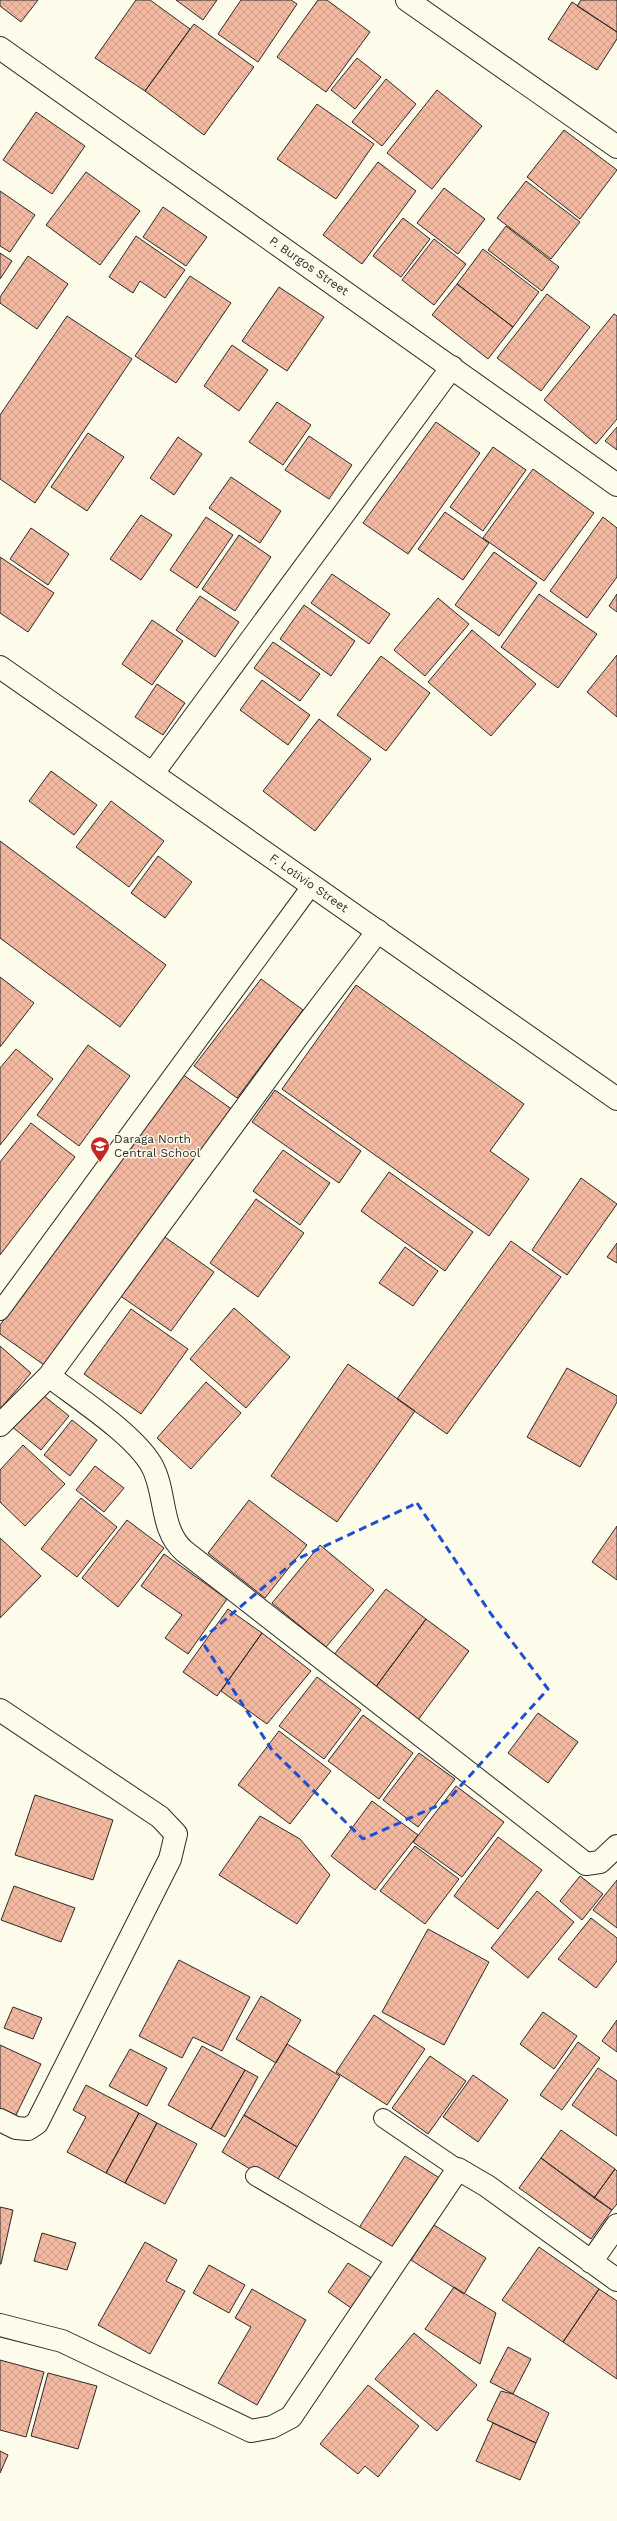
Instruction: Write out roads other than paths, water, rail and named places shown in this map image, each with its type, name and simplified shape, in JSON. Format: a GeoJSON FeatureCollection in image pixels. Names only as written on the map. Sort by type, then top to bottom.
{"type":"FeatureCollection","features":[{"type":"Feature","properties":{"kind":"street"},"geometry":{"type":"LineString","coordinates":[[407,0],[617,147]]}},
{"type":"Feature","properties":{"kind":"street","name":"P. Burgos Street"},"geometry":{"type":"LineString","coordinates":[[0,48],[617,485]]}},
{"type":"Feature","properties":{"kind":"street"},"geometry":{"type":"LineString","coordinates":[[154,774],[452,367]]}},
{"type":"Feature","properties":{"kind":"street","name":"F. Lotivio Street"},"geometry":{"type":"LineString","coordinates":[[0,666],[617,1099]]}},
{"type":"Feature","properties":{"kind":"street"},"geometry":{"type":"LineString","coordinates":[[0,1425],[49,1376],[298,1036],[378,931]]}},
{"type":"Feature","properties":{"kind":"street"},"geometry":{"type":"LineString","coordinates":[[49,1376],[131,1440],[151,1464],[171,1535],[184,1551],[586,1864],[600,1862],[617,1846]]}},
{"type":"Feature","properties":{"kind":"street"},"geometry":{"type":"LineString","coordinates":[[0,1710],[160,1816],[176,1834],[170,1859],[37,2122],[28,2129],[16,2128],[0,2120]]}},
{"type":"Feature","properties":{"kind":"street"},"geometry":{"type":"LineString","coordinates":[[0,2325],[62,2341],[251,2432],[272,2427],[291,2417],[458,2169],[487,2186],[617,2280]]}},
{"type":"Feature","properties":{"kind":"street"},"geometry":{"type":"LineString","coordinates":[[591,2262],[617,2225]]}},
{"type":"Feature","properties":{"kind":"lane"},"geometry":{"type":"LineString","coordinates":[[0,1311],[312,885]]}},
{"type":"Feature","properties":{"kind":"lane"},"geometry":{"type":"LineString","coordinates":[[383,2118],[458,2169]]}},
{"type":"Feature","properties":{"kind":"lane"},"geometry":{"type":"LineString","coordinates":[[255,2176],[397,2260]]}},
{"type":"Feature","properties":{"kind":"place","name":"Daraga North Central School"},"geometry":{"type":"Point","coordinates":[100,1163]}}]}
